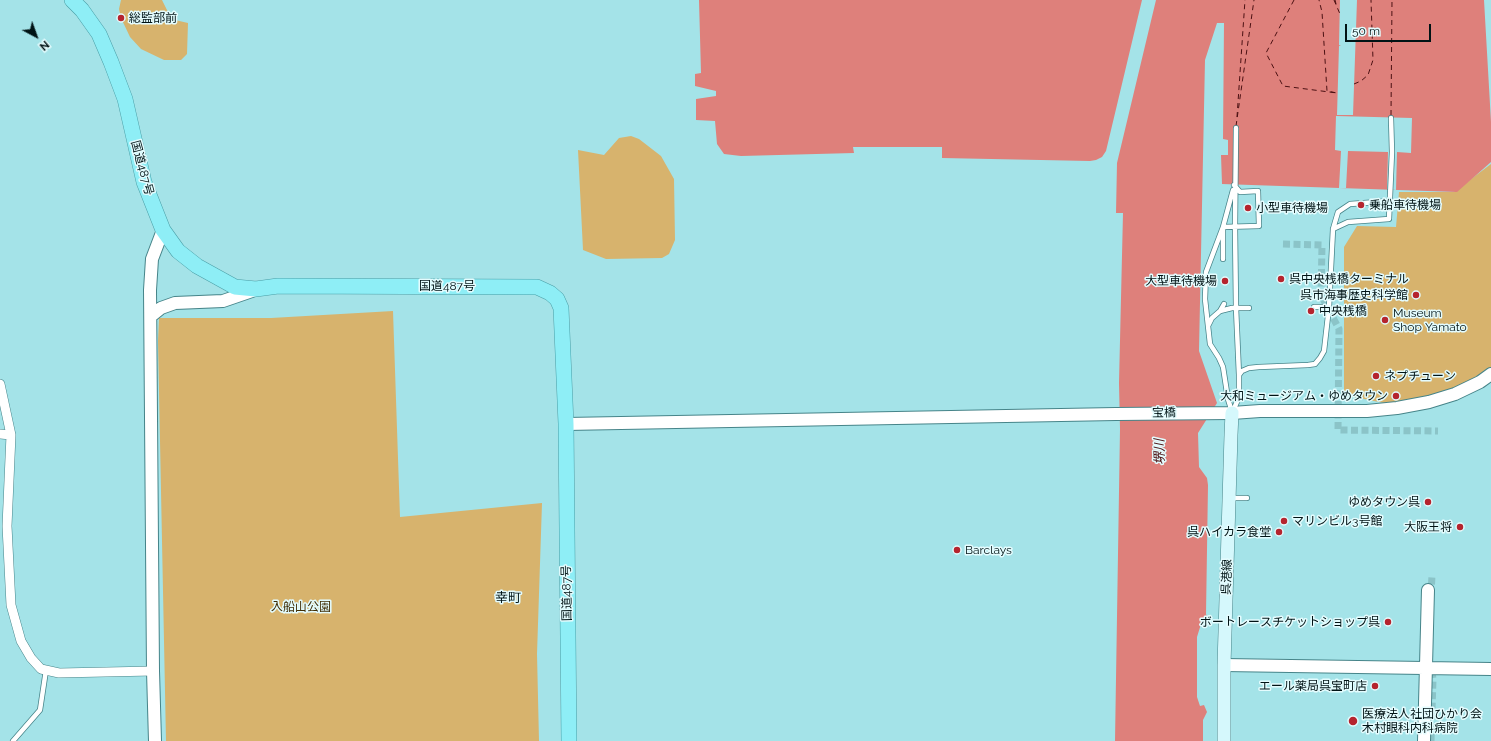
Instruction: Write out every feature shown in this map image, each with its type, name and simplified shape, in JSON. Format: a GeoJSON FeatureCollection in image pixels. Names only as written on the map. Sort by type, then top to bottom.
{"type":"FeatureCollection","features":[{"type":"Feature","properties":{"kind":"highway","name":"国道487号"},"geometry":{"type":"LineString","coordinates":[[72,0],[82,10],[99,34],[111,62],[125,99],[144,182],[163,230],[178,251],[197,266],[235,287],[256,289],[278,286],[537,287],[550,292],[557,299],[561,308],[566,424],[569,741]]}},
{"type":"Feature","properties":{"kind":"main road","name":"呉港線"},"geometry":{"type":"LineString","coordinates":[[1224,741],[1224,665],[1232,413]]}},
{"type":"Feature","properties":{"kind":"street"},"geometry":{"type":"LineString","coordinates":[[155,741],[153,671],[150,290],[152,259],[163,230]]}},
{"type":"Feature","properties":{"kind":"street"},"geometry":{"type":"LineString","coordinates":[[151,316],[161,308],[175,303],[223,301],[256,289]]}},
{"type":"Feature","properties":{"kind":"street","name":"宝橋"},"geometry":{"type":"LineString","coordinates":[[566,424],[1232,413],[1260,411],[1367,411],[1397,408],[1429,402],[1455,394],[1480,382],[1491,374]]}},
{"type":"Feature","properties":{"kind":"street"},"geometry":{"type":"LineString","coordinates":[[0,384],[2,399],[11,435],[7,526],[11,605],[21,640],[31,658],[41,669],[59,673],[153,671]]}},
{"type":"Feature","properties":{"kind":"street"},"geometry":{"type":"LineString","coordinates":[[0,434],[11,435]]}},
{"type":"Feature","properties":{"kind":"street"},"geometry":{"type":"LineString","coordinates":[[1424,741],[1428,590]]}},
{"type":"Feature","properties":{"kind":"street"},"geometry":{"type":"LineString","coordinates":[[1224,665],[1491,669]]}},
{"type":"Feature","properties":{"kind":"lane"},"geometry":{"type":"LineString","coordinates":[[1333,230],[1348,222],[1389,219],[1392,152],[1391,118]]}},
{"type":"Feature","properties":{"kind":"lane"},"geometry":{"type":"LineString","coordinates":[[1232,413],[1239,397],[1240,375],[1236,308],[1234,185],[1236,128]]}},
{"type":"Feature","properties":{"kind":"lane"},"geometry":{"type":"LineString","coordinates":[[1232,413],[1228,399],[1223,367],[1210,344],[1205,299],[1206,272],[1223,227],[1234,185]]}},
{"type":"Feature","properties":{"kind":"lane"},"geometry":{"type":"LineString","coordinates":[[1223,227],[1259,226],[1258,191],[1240,192],[1234,185]]}},
{"type":"Feature","properties":{"kind":"lane"},"geometry":{"type":"LineString","coordinates":[[1240,375],[1242,371],[1249,368],[1315,364],[1324,351],[1329,307],[1333,230],[1338,212],[1350,204],[1390,201]]}},
{"type":"Feature","properties":{"kind":"lane"},"geometry":{"type":"LineString","coordinates":[[1223,227],[1223,259]]}},
{"type":"Feature","properties":{"kind":"lane"},"geometry":{"type":"LineString","coordinates":[[1208,326],[1212,318],[1220,311],[1224,304]]}},
{"type":"Feature","properties":{"kind":"lane"},"geometry":{"type":"LineString","coordinates":[[1314,307],[1329,307]]}},
{"type":"Feature","properties":{"kind":"lane"},"geometry":{"type":"LineString","coordinates":[[1220,311],[1236,308],[1249,308]]}},
{"type":"Feature","properties":{"kind":"lane"},"geometry":{"type":"LineString","coordinates":[[1229,498],[1247,498]]}},
{"type":"Feature","properties":{"kind":"lane"},"geometry":{"type":"LineString","coordinates":[[13,741],[40,710],[46,670]]}},
{"type":"Feature","properties":{"kind":"green space"},"geometry":{"type":"Polygon","coordinates":[[[121,0],[162,0],[169,14],[175,20],[188,23],[187,54],[181,60],[164,60],[141,49],[130,37],[121,18],[119,9],[121,0]]]}},
{"type":"Feature","properties":{"kind":"green space"},"geometry":{"type":"Polygon","coordinates":[[[631,136],[639,139],[661,156],[674,179],[675,240],[669,254],[662,258],[606,259],[583,250],[578,150],[604,155],[619,138],[631,136]]]}},
{"type":"Feature","properties":{"kind":"green space"},"geometry":{"type":"Polygon","coordinates":[[[1491,164],[1491,368],[1457,389],[1418,400],[1384,403],[1344,395],[1344,247],[1357,226],[1396,227],[1399,192],[1454,192],[1491,164]]]}},
{"type":"Feature","properties":{"kind":"green space","name":"入船山公園"},"geometry":{"type":"Polygon","coordinates":[[[393,311],[400,517],[542,503],[537,654],[539,741],[166,741],[158,341],[159,318],[271,318],[393,311]]]}},
{"type":"Feature","properties":{"kind":"water"},"geometry":{"type":"Polygon","coordinates":[[[699,0],[1142,0],[1106,151],[1102,157],[1090,161],[942,158],[942,147],[853,147],[854,153],[741,156],[724,154],[717,144],[715,121],[696,120],[696,99],[716,96],[716,91],[695,86],[695,74],[701,73],[699,0]]]}},
{"type":"Feature","properties":{"kind":"water","name":"堺川"},"geometry":{"type":"Polygon","coordinates":[[[1156,0],[1484,0],[1491,122],[1491,162],[1457,192],[1222,184],[1221,155],[1228,155],[1228,140],[1223,139],[1224,23],[1217,23],[1205,60],[1199,351],[1217,403],[1198,433],[1199,467],[1207,478],[1208,485],[1206,614],[1208,621],[1205,625],[1201,624],[1197,637],[1197,697],[1200,706],[1204,705],[1207,712],[1203,720],[1203,741],[1115,741],[1120,429],[1119,383],[1123,213],[1116,213],[1117,163],[1156,0]]]}},
{"type":"Feature","properties":{"kind":"pier"},"geometry":{"type":"Polygon","coordinates":[[[1340,0],[1357,0],[1353,115],[1337,115],[1339,46],[1341,46],[1339,45],[1340,0]]]}},
{"type":"Feature","properties":{"kind":"pier"},"geometry":{"type":"Polygon","coordinates":[[[1336,116],[1412,118],[1411,153],[1397,152],[1396,190],[1387,189],[1388,152],[1348,151],[1346,188],[1339,188],[1341,151],[1335,150],[1336,116]]]}},
{"type":"Feature","properties":{"kind":"ferry route"},"geometry":{"type":"LineString","coordinates":[[1237,117],[1245,0]]}},
{"type":"Feature","properties":{"kind":"ferry route"},"geometry":{"type":"LineString","coordinates":[[1236,126],[1254,0]]}},
{"type":"Feature","properties":{"kind":"ferry route"},"geometry":{"type":"LineString","coordinates":[[1294,0],[1266,53],[1283,86],[1337,93],[1327,91],[1322,12],[1319,0]]}},
{"type":"Feature","properties":{"kind":"ferry route"},"geometry":{"type":"LineString","coordinates":[[1334,0],[1340,14]]}},
{"type":"Feature","properties":{"kind":"ferry route"},"geometry":{"type":"LineString","coordinates":[[1335,0],[1336,4]]}},
{"type":"Feature","properties":{"kind":"ferry route"},"geometry":{"type":"LineString","coordinates":[[1354,84],[1361,81],[1368,75],[1373,60],[1371,0]]}},
{"type":"Feature","properties":{"kind":"ferry route"},"geometry":{"type":"LineString","coordinates":[[1391,115],[1392,0]]}},
{"type":"Feature","properties":{"kind":"tunnel"},"geometry":{"type":"LineString","coordinates":[[1283,244],[1322,245],[1321,295],[1339,329],[1338,430],[1438,431]]}},
{"type":"Feature","properties":{"kind":"tunnel"},"geometry":{"type":"LineString","coordinates":[[1431,595],[1432,575]]}},
{"type":"Feature","properties":{"kind":"tunnel"},"geometry":{"type":"LineString","coordinates":[[1431,665],[1433,679],[1431,741]]}},
{"type":"Feature","properties":{"kind":"place","name":"総監部前"},"geometry":{"type":"Point","coordinates":[121,18]}},
{"type":"Feature","properties":{"kind":"place","name":"乗船車待機場"},"geometry":{"type":"Point","coordinates":[1361,205]}},
{"type":"Feature","properties":{"kind":"place","name":"小型車待機場"},"geometry":{"type":"Point","coordinates":[1248,208]}},
{"type":"Feature","properties":{"kind":"place","name":"呉中央桟橋ターミナル"},"geometry":{"type":"Point","coordinates":[1281,279]}},
{"type":"Feature","properties":{"kind":"place","name":"大型車待機場"},"geometry":{"type":"Point","coordinates":[1225,281]}},
{"type":"Feature","properties":{"kind":"place","name":"呉市海事歴史科学館"},"geometry":{"type":"Point","coordinates":[1416,295]}},
{"type":"Feature","properties":{"kind":"place","name":"中央桟橋"},"geometry":{"type":"Point","coordinates":[1311,311]}},
{"type":"Feature","properties":{"kind":"place","name":"Museum Shop Yamato"},"geometry":{"type":"Point","coordinates":[1385,320]}},
{"type":"Feature","properties":{"kind":"place","name":"ネプチューン"},"geometry":{"type":"Point","coordinates":[1376,376]}},
{"type":"Feature","properties":{"kind":"place","name":"大和ミュージアム・ゆめタウン"},"geometry":{"type":"Point","coordinates":[1396,396]}},
{"type":"Feature","properties":{"kind":"place","name":"ゆめタウン呉"},"geometry":{"type":"Point","coordinates":[1428,502]}},
{"type":"Feature","properties":{"kind":"place","name":"マリンビル3号館"},"geometry":{"type":"Point","coordinates":[1284,521]}},
{"type":"Feature","properties":{"kind":"place","name":"大阪王将"},"geometry":{"type":"Point","coordinates":[1460,527]}},
{"type":"Feature","properties":{"kind":"place","name":"呉ハイカラ食堂"},"geometry":{"type":"Point","coordinates":[1279,532]}},
{"type":"Feature","properties":{"kind":"place","name":"Barclays"},"geometry":{"type":"Point","coordinates":[957,550]}},
{"type":"Feature","properties":{"kind":"place","name":"ボートレースチケットショップ呉"},"geometry":{"type":"Point","coordinates":[1388,622]}},
{"type":"Feature","properties":{"kind":"place","name":"エール薬局呉宝町店"},"geometry":{"type":"Point","coordinates":[1375,686]}},
{"type":"Feature","properties":{"kind":"place","name":"医療法人社団ひかり会 木村眼科内科病院"},"geometry":{"type":"Point","coordinates":[1353,721]}},
{"type":"Feature","properties":{"kind":"district","name":"幸町"},"geometry":{"type":"Point","coordinates":[508,598]}}]}
